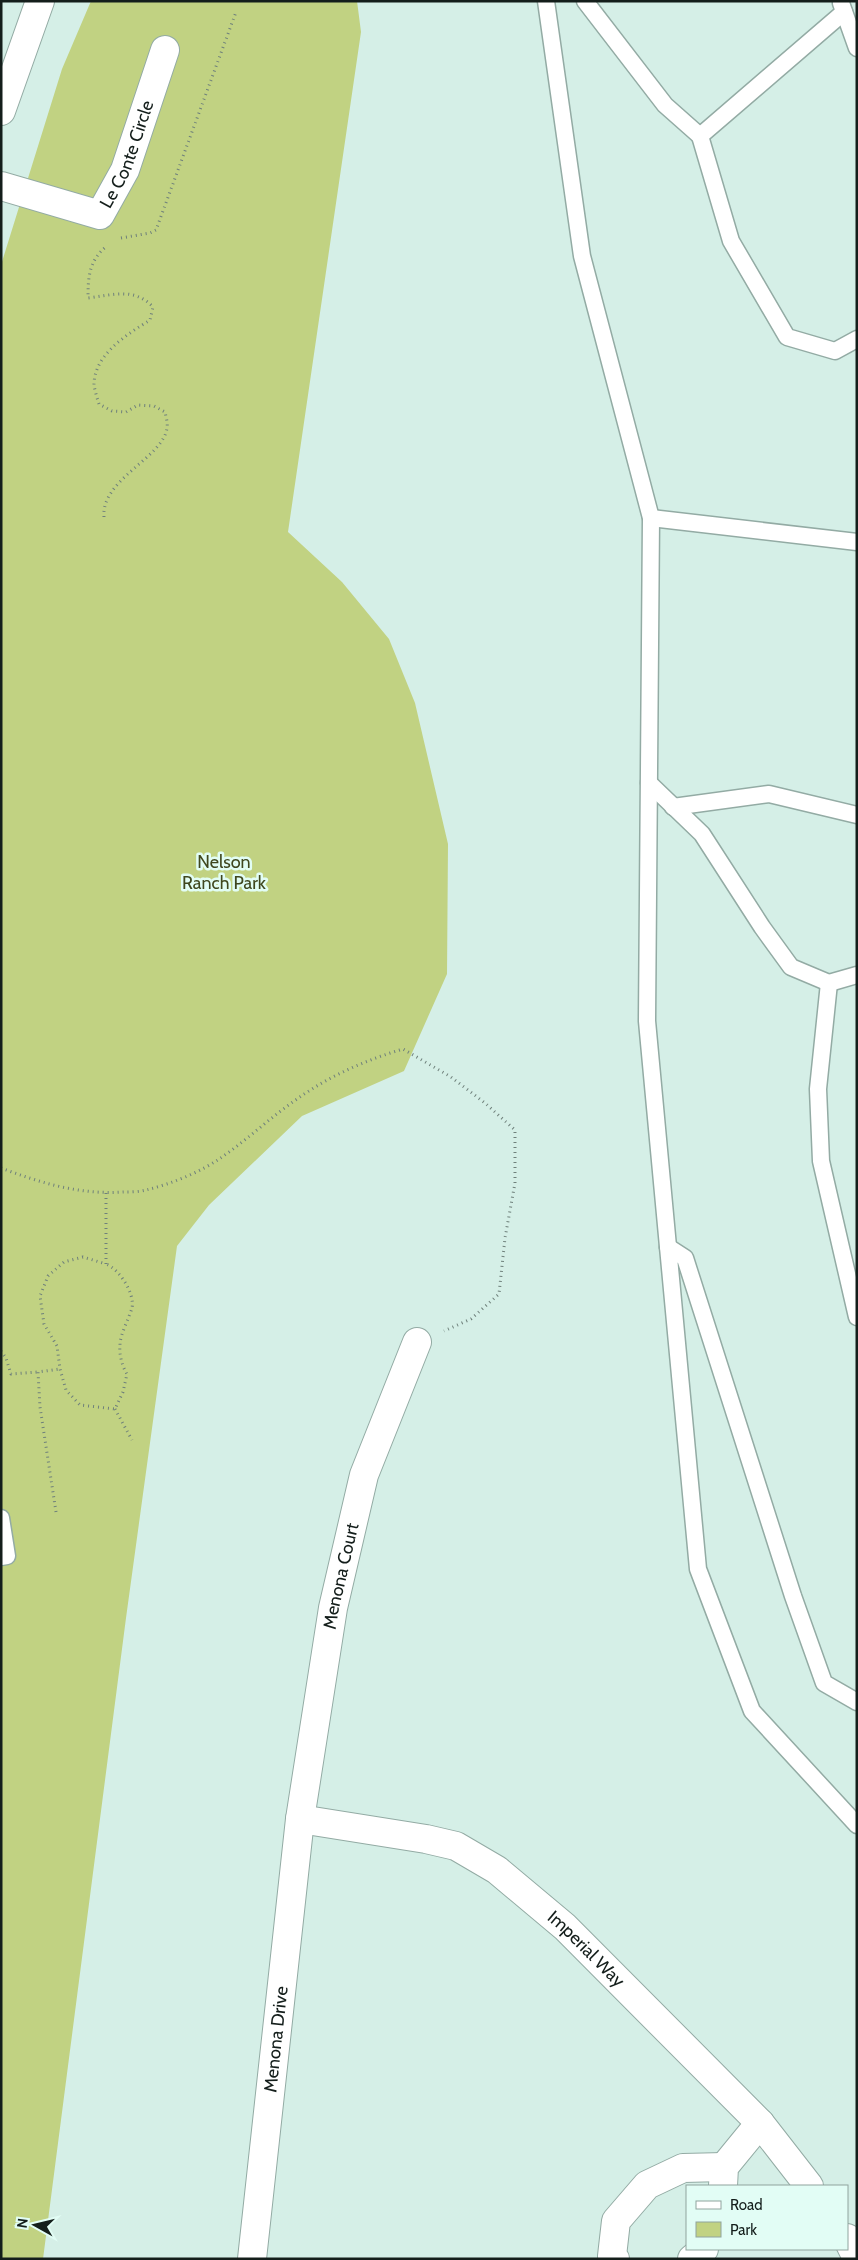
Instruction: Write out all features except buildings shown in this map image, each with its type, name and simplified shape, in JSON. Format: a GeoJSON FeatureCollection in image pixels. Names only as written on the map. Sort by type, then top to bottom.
{"type":"FeatureCollection","features":[{"type":"Feature","properties":{"kind":"street"},"geometry":{"type":"LineString","coordinates":[[1,111],[40,1]]}},
{"type":"Feature","properties":{"kind":"street","name":"Le Conte Circle"},"geometry":{"type":"LineString","coordinates":[[1,186],[100,215],[125,170],[165,50]]}},
{"type":"Feature","properties":{"kind":"street","name":"Menona Court"},"geometry":{"type":"LineString","coordinates":[[300,1819],[333,1608],[364,1475],[416,1342]]}},
{"type":"Feature","properties":{"kind":"street","name":"Imperial Way"},"geometry":{"type":"LineString","coordinates":[[300,1819],[441,1842],[456,1846],[497,1870],[565,1927],[760,2123],[808,2185]]}},
{"type":"Feature","properties":{"kind":"street","name":"Menona Drive"},"geometry":{"type":"LineString","coordinates":[[252,2259],[300,1819]]}},
{"type":"Feature","properties":{"kind":"street"},"geometry":{"type":"LineString","coordinates":[[615,2259],[612,2256],[616,2221],[647,2185],[683,2168],[723,2177],[760,2123]]}},
{"type":"Feature","properties":{"kind":"street"},"geometry":{"type":"LineString","coordinates":[[848,2240],[857,2258]]}},
{"type":"Feature","properties":{"kind":"street"},"geometry":{"type":"LineString","coordinates":[[692,2259],[703,2250]]}},
{"type":"Feature","properties":{"kind":"lane"},"geometry":{"type":"LineString","coordinates":[[546,1],[582,256],[651,518],[647,1020],[698,1569],[752,1711],[857,1825]]}},
{"type":"Feature","properties":{"kind":"lane"},"geometry":{"type":"LineString","coordinates":[[585,1],[665,105],[700,136],[731,241],[787,337],[835,351],[857,339]]}},
{"type":"Feature","properties":{"kind":"lane"},"geometry":{"type":"LineString","coordinates":[[700,136],[842,6],[857,48]]}},
{"type":"Feature","properties":{"kind":"lane"},"geometry":{"type":"LineString","coordinates":[[651,518],[857,542]]}},
{"type":"Feature","properties":{"kind":"lane"},"geometry":{"type":"LineString","coordinates":[[649,783],[702,834],[762,927],[791,967],[829,983],[857,975]]}},
{"type":"Feature","properties":{"kind":"lane"},"geometry":{"type":"LineString","coordinates":[[673,807],[769,794],[857,815]]}},
{"type":"Feature","properties":{"kind":"lane"},"geometry":{"type":"LineString","coordinates":[[829,983],[818,1089],[821,1161],[857,1317]]}},
{"type":"Feature","properties":{"kind":"lane"},"geometry":{"type":"LineString","coordinates":[[668,1247],[685,1258],[793,1596],[824,1684],[857,1702]]}},
{"type":"Feature","properties":{"kind":"lane"},"geometry":{"type":"LineString","coordinates":[[1,1518],[7,1556],[1,1557]]}},
{"type":"Feature","properties":{"kind":"path"},"geometry":{"type":"LineString","coordinates":[[104,517],[103,507],[108,495],[162,440],[167,428],[165,412],[154,406],[138,404],[126,412],[112,411],[99,404],[94,384],[100,365],[108,351],[150,320],[153,307],[144,297],[128,294],[88,298],[88,271],[100,251],[114,240],[150,233],[156,230],[236,12]]}},
{"type":"Feature","properties":{"kind":"path"},"geometry":{"type":"LineString","coordinates":[[1,1168],[33,1180],[72,1190],[106,1193],[145,1191],[185,1176],[221,1158],[299,1098],[366,1060],[403,1049],[451,1077],[486,1103],[515,1130],[515,1183],[505,1238],[500,1294],[471,1319],[416,1342]]}},
{"type":"Feature","properties":{"kind":"path"},"geometry":{"type":"LineString","coordinates":[[106,1193],[106,1264]]}},
{"type":"Feature","properties":{"kind":"path"},"geometry":{"type":"LineString","coordinates":[[83,1257],[106,1264],[114,1267],[126,1284],[132,1304],[119,1343],[123,1367],[127,1374],[123,1392],[114,1409],[80,1405],[66,1390],[60,1369],[57,1346],[44,1324],[40,1296],[48,1276],[64,1262],[83,1257]]}},
{"type":"Feature","properties":{"kind":"path"},"geometry":{"type":"LineString","coordinates":[[1,1351],[6,1358],[10,1374],[60,1369]]}},
{"type":"Feature","properties":{"kind":"path"},"geometry":{"type":"LineString","coordinates":[[38,1372],[40,1407],[56,1512]]}},
{"type":"Feature","properties":{"kind":"path"},"geometry":{"type":"LineString","coordinates":[[114,1409],[132,1440]]}},
{"type":"Feature","properties":{"kind":"green space","name":"Nelson Ranch Park"},"geometry":{"type":"Polygon","coordinates":[[[91,1],[357,1],[361,32],[288,532],[342,582],[389,639],[415,703],[448,844],[447,974],[404,1071],[302,1116],[209,1205],[177,1246],[126,1618],[43,2259],[1,2259],[1,265],[62,69],[91,1]]]}}]}
